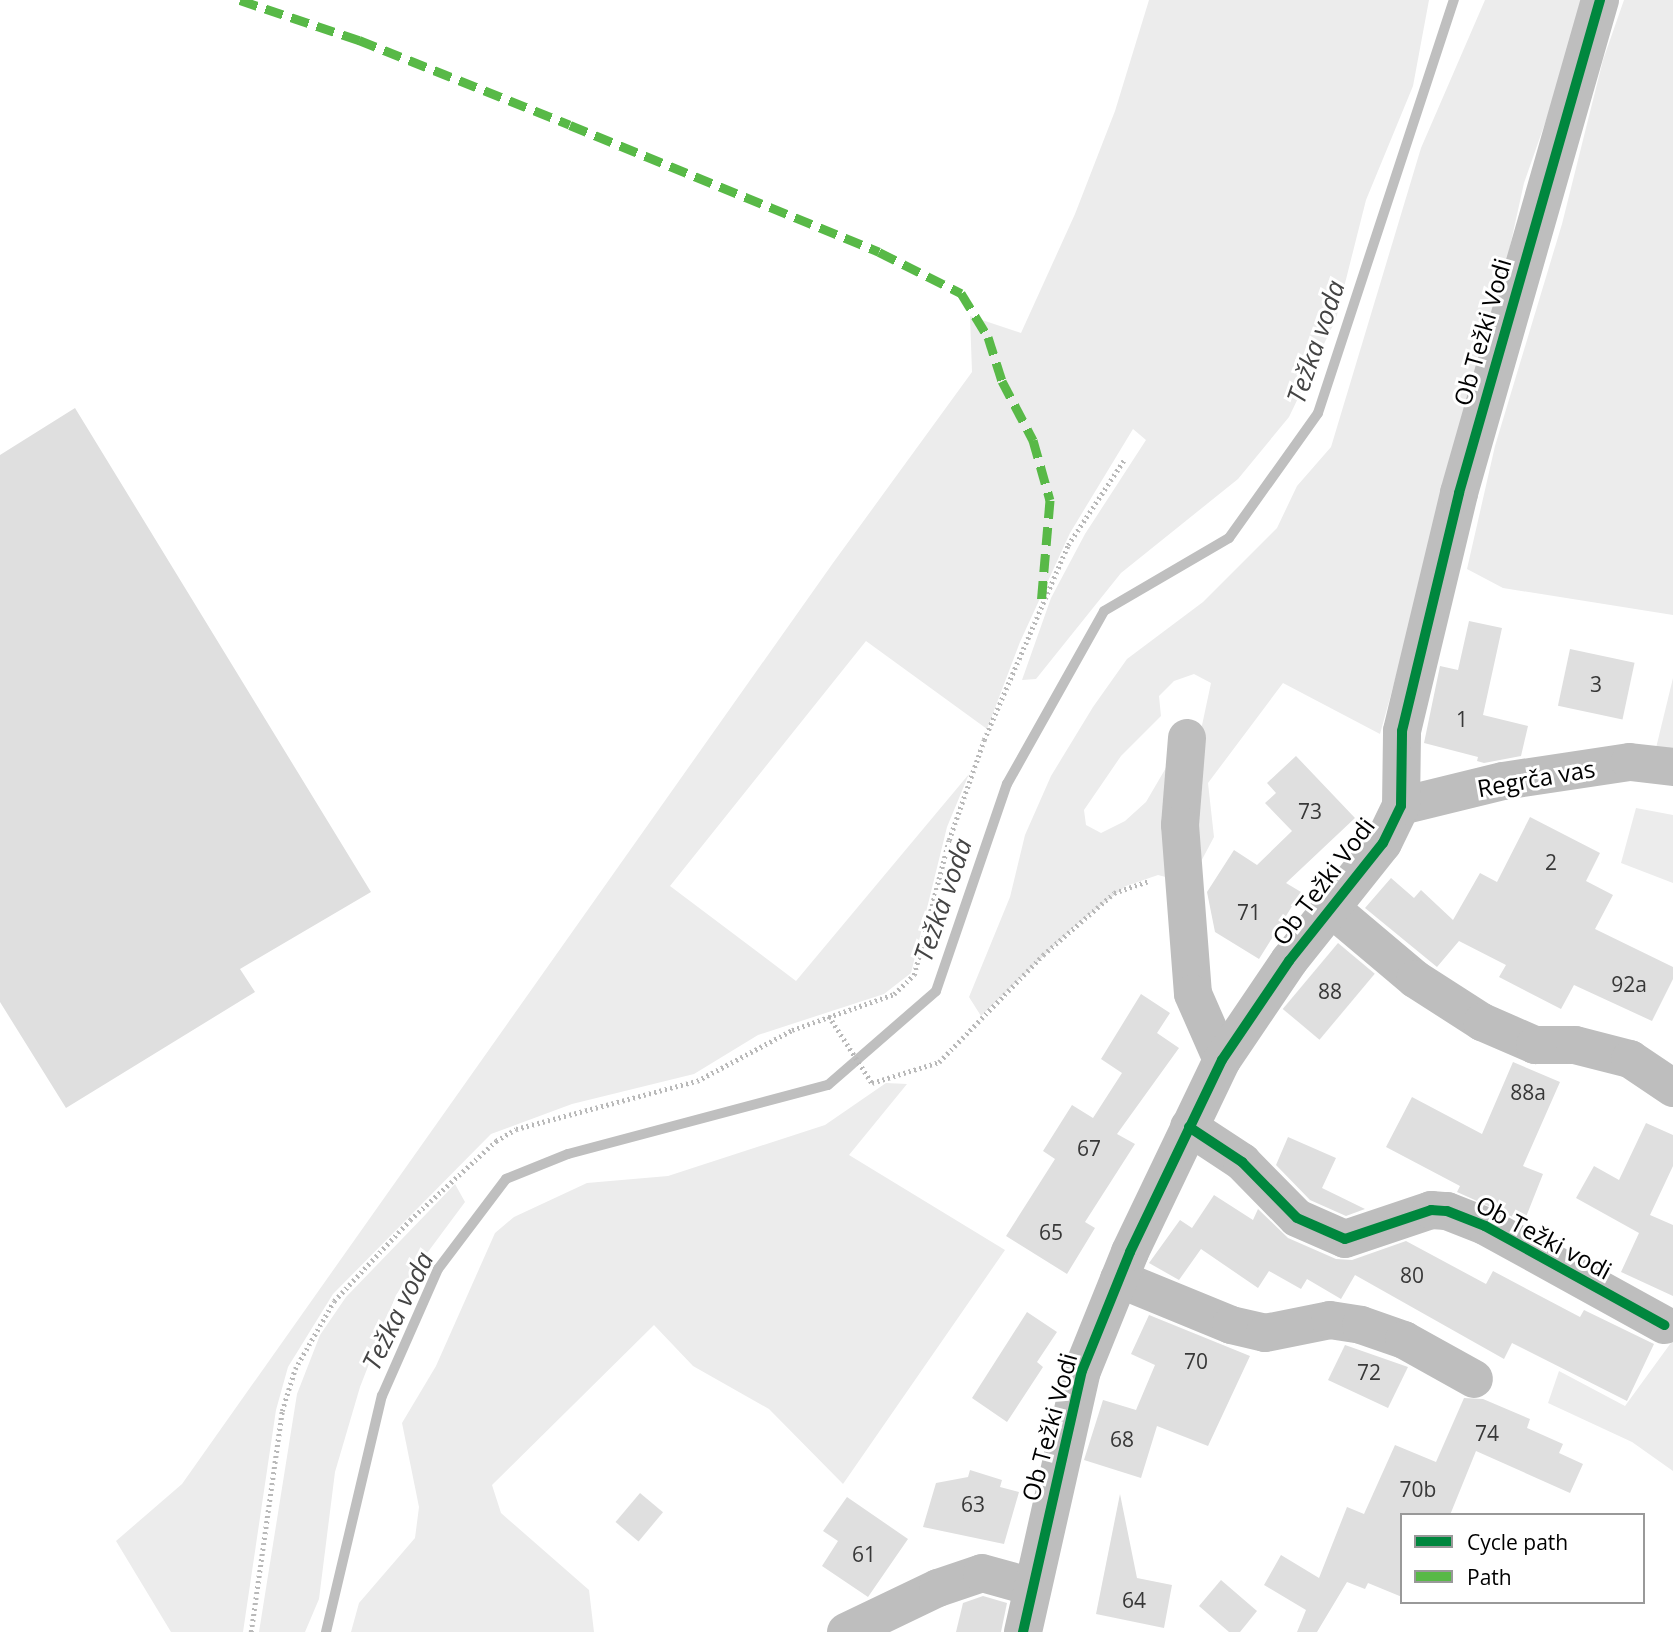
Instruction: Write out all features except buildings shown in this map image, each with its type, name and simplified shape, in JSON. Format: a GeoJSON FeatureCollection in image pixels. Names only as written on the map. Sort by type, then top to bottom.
{"type":"FeatureCollection","features":[{"type":"Feature","properties":{"kind":"street","name":"Ob Težki Vodi"},"geometry":{"type":"LineString","coordinates":[[1023,1632],[1082,1371],[1119,1279],[1222,1060],[1289,961],[1383,843],[1401,806],[1402,731],[1459,493],[1600,0]]}},
{"type":"Feature","properties":{"kind":"street"},"geometry":{"type":"LineString","coordinates":[[1187,738],[1180,825],[1193,994],[1222,1060]]}},
{"type":"Feature","properties":{"kind":"street","name":"Regrča vas"},"geometry":{"type":"LineString","coordinates":[[1401,806],[1503,781],[1630,762],[1673,767]]}},
{"type":"Feature","properties":{"kind":"street","name":"Ob Težki vodi"},"geometry":{"type":"LineString","coordinates":[[1332,909],[1415,979],[1482,1023],[1535,1045],[1575,1045],[1630,1059],[1673,1088]]}},
{"type":"Feature","properties":{"kind":"street","name":"Ob Težki vodi"},"geometry":{"type":"LineString","coordinates":[[1189,1127],[1242,1162],[1297,1218],[1345,1239],[1432,1210],[1447,1211],[1485,1226],[1664,1325]]}},
{"type":"Feature","properties":{"kind":"street"},"geometry":{"type":"LineString","coordinates":[[1119,1279],[1231,1325],[1265,1332],[1330,1320],[1361,1325],[1404,1340],[1474,1379]]}},
{"type":"Feature","properties":{"kind":"street"},"geometry":{"type":"LineString","coordinates":[[846,1632],[938,1588],[982,1573],[1032,1587]]}},
{"type":"Feature","properties":{"kind":"path"},"geometry":{"type":"LineString","coordinates":[[251,1632],[282,1411],[295,1369],[334,1301],[410,1220],[496,1140],[516,1129],[697,1081],[792,1030],[894,994],[914,975],[949,840],[984,740],[1068,545],[1124,460]]}},
{"type":"Feature","properties":{"kind":"path"},"geometry":{"type":"LineString","coordinates":[[829,1016],[872,1083],[939,1062],[1043,956],[1114,893],[1161,879],[1185,891]]}},
{"type":"Feature","properties":{"kind":"shaded area"},"geometry":{"type":"Polygon","coordinates":[[[1149,0],[1429,0],[1413,86],[1366,200],[1336,319],[1289,417],[1238,479],[1121,573],[1036,679],[1022,680],[1051,598],[1085,534],[1146,440],[1133,429],[1070,533],[1020,642],[987,729],[866,641],[670,886],[796,981],[969,774],[947,827],[911,973],[884,994],[758,1035],[694,1074],[572,1104],[491,1134],[333,1294],[288,1367],[276,1410],[243,1632],[171,1632],[116,1541],[182,1484],[833,563],[972,372],[970,316],[1021,333],[1075,214],[1115,111],[1149,0]]]}},
{"type":"Feature","properties":{"kind":"shaded area"},"geometry":{"type":"Polygon","coordinates":[[[1485,0],[1588,0],[1524,183],[1490,337],[1380,734],[1283,683],[1208,783],[1214,837],[1189,884],[1194,763],[1211,683],[1194,674],[1174,681],[1159,696],[1161,716],[1121,756],[1084,810],[1086,825],[1101,833],[1125,821],[1146,802],[1167,766],[1177,880],[1158,875],[1126,886],[1076,925],[981,1016],[969,997],[1010,897],[1025,835],[1051,776],[1093,707],[1127,659],[1203,602],[1277,528],[1297,486],[1331,447],[1421,148],[1485,0]]]}},
{"type":"Feature","properties":{"kind":"shaded area"},"geometry":{"type":"Polygon","coordinates":[[[1624,0],[1673,0],[1673,615],[1503,588],[1467,569],[1495,446],[1562,224],[1603,60],[1624,0]]]}},
{"type":"Feature","properties":{"kind":"shaded area"},"geometry":{"type":"Polygon","coordinates":[[[1673,678],[1673,752],[1656,748],[1673,678]]]}},
{"type":"Feature","properties":{"kind":"shaded area"},"geometry":{"type":"Polygon","coordinates":[[[1636,808],[1673,815],[1673,883],[1621,863],[1636,808]]]}},
{"type":"Feature","properties":{"kind":"shaded area"},"geometry":{"type":"Polygon","coordinates":[[[886,1083],[907,1084],[849,1155],[1005,1250],[843,1484],[769,1409],[693,1366],[654,1325],[492,1485],[501,1513],[589,1590],[594,1632],[351,1632],[359,1603],[415,1538],[419,1507],[402,1423],[436,1366],[495,1233],[514,1217],[587,1183],[668,1176],[825,1125],[886,1083]]]}},
{"type":"Feature","properties":{"kind":"shaded area"},"geometry":{"type":"Polygon","coordinates":[[[455,1184],[465,1202],[396,1295],[360,1387],[335,1472],[319,1599],[305,1632],[259,1632],[297,1394],[320,1335],[346,1297],[455,1184]]]}},
{"type":"Feature","properties":{"kind":"shaded area"},"geometry":{"type":"Polygon","coordinates":[[[1673,1340],[1673,1471],[1632,1442],[1548,1403],[1559,1371],[1625,1406],[1673,1340]]]}},
{"type":"Feature","properties":{"kind":"waterway","name":"Težka voda"},"geometry":{"type":"LineString","coordinates":[[326,1632],[382,1396],[438,1269],[506,1179],[568,1154],[828,1085],[936,991],[1007,784],[1104,611],[1229,538],[1318,413],[1454,0]]}},
{"type":"Feature","properties":{"kind":"marked path"},"geometry":{"type":"LineString","coordinates":[[240,0],[359,40],[570,125],[879,252],[961,293],[988,337],[1002,381],[1033,440],[1050,500],[1041,604]]}},
{"type":"Feature","properties":{"kind":"cycle path"},"geometry":{"type":"LineString","coordinates":[[1023,1632],[1082,1371],[1130,1252],[1222,1060],[1289,961],[1383,843],[1401,806],[1402,731],[1459,493],[1600,0]]}},
{"type":"Feature","properties":{"kind":"cycle path"},"geometry":{"type":"LineString","coordinates":[[1189,1127],[1242,1162],[1297,1218],[1345,1239],[1431,1210],[1447,1211],[1485,1226],[1664,1325]]}}]}
